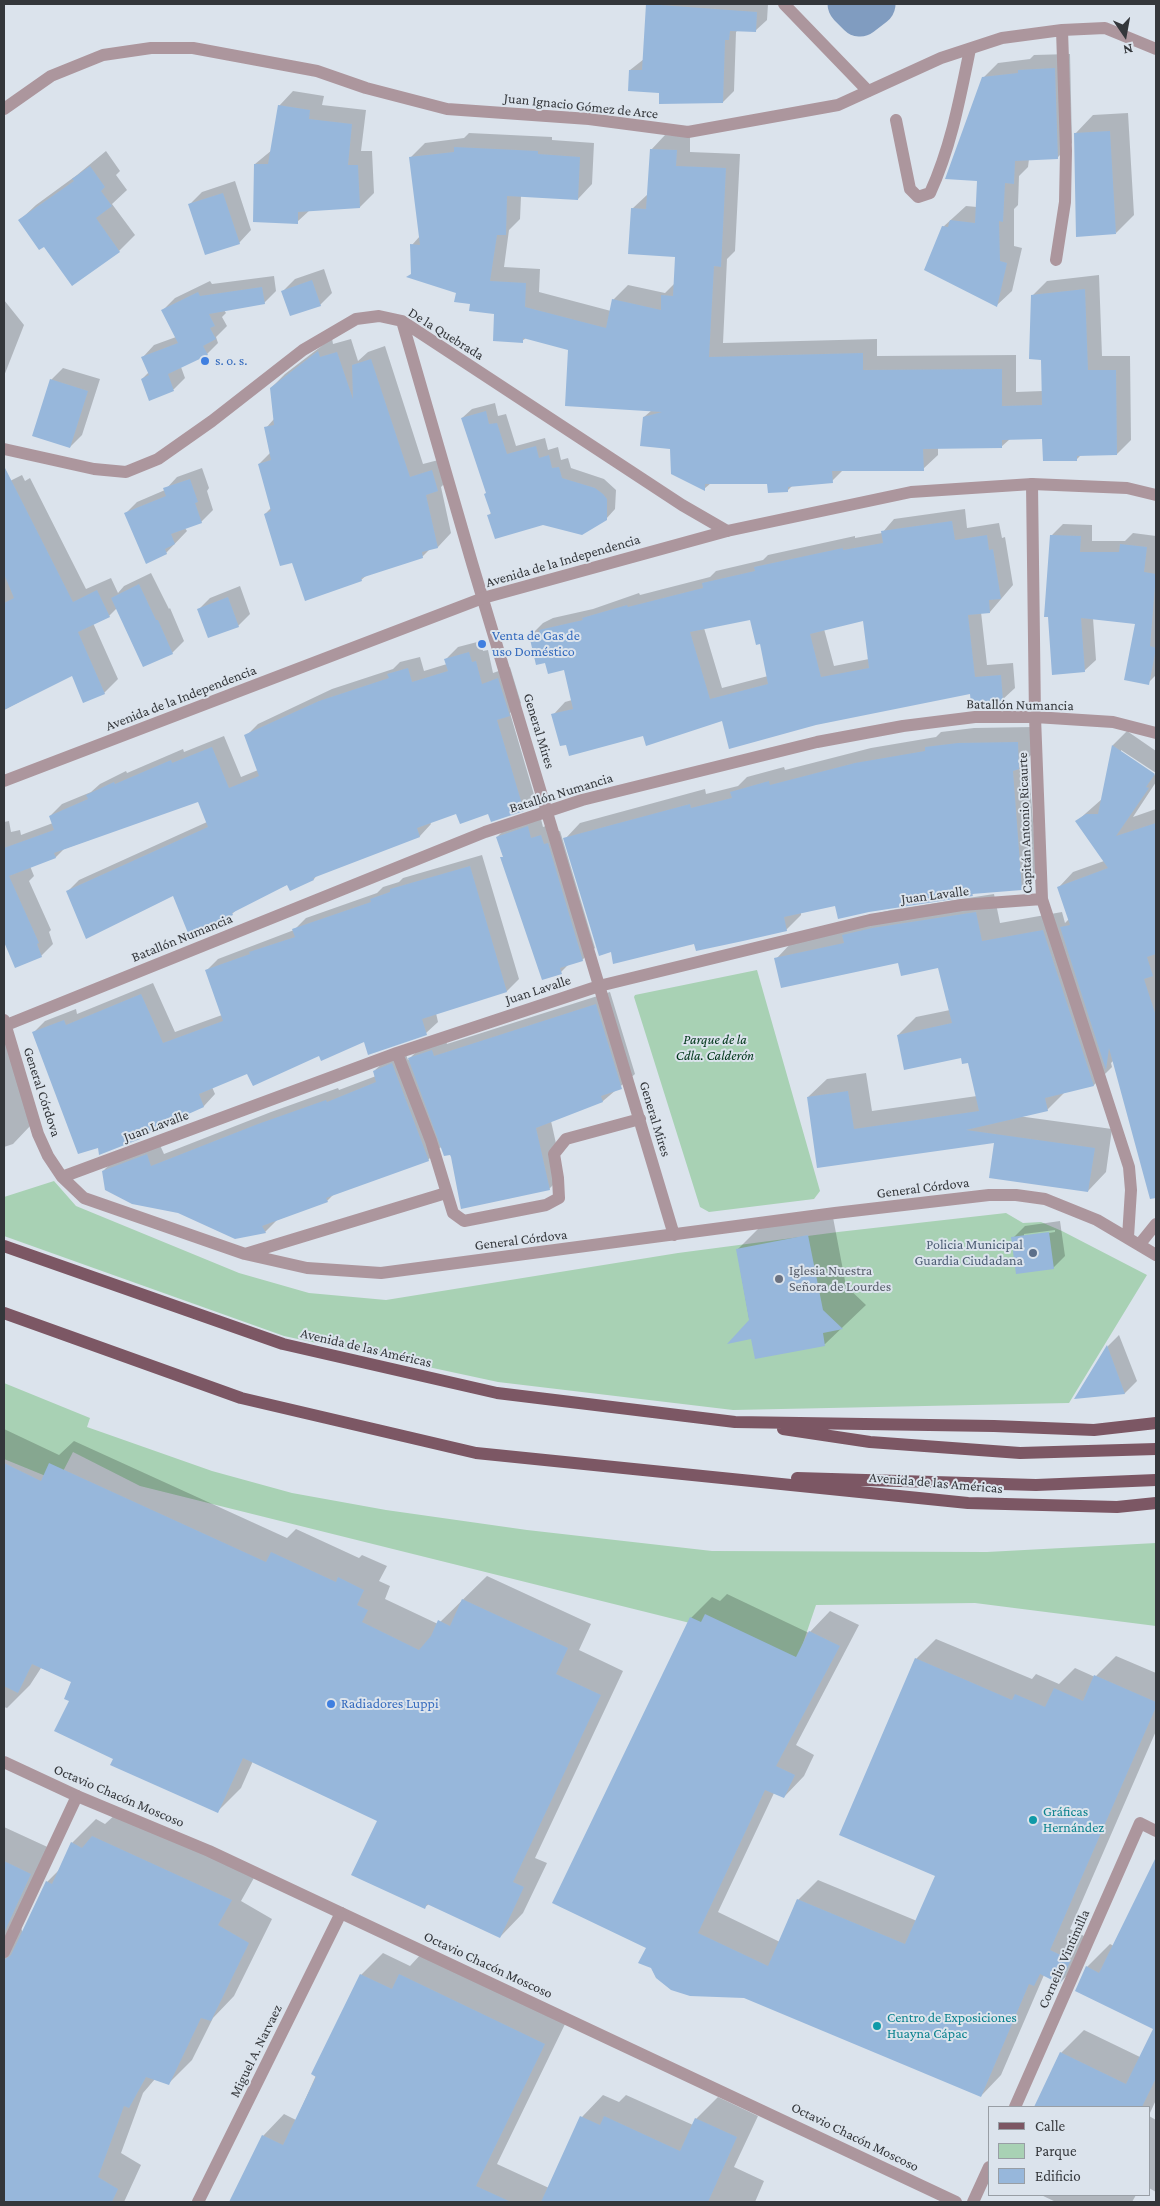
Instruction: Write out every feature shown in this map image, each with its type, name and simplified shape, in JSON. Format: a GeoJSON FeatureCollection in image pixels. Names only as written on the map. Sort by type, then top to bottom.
{"type":"FeatureCollection","features":[{"type":"Feature","properties":{"kind":"main road","name":"Avenida de las Américas"},"geometry":{"type":"LineString","coordinates":[[4,1246],[283,1344],[497,1393],[735,1422],[870,1442],[1020,1453],[1156,1449]]}},
{"type":"Feature","properties":{"kind":"main road","name":"Avenida de las Américas"},"geometry":{"type":"LineString","coordinates":[[4,1313],[241,1398],[476,1453],[968,1504],[1117,1507],[1156,1503]]}},
{"type":"Feature","properties":{"kind":"main road","name":"Avenida de las Américas"},"geometry":{"type":"LineString","coordinates":[[735,1422],[994,1426],[1094,1430],[1156,1423]]}},
{"type":"Feature","properties":{"kind":"main road","name":"Avenida de las Américas"},"geometry":{"type":"LineString","coordinates":[[715,1477],[1036,1485],[1156,1480]]}},
{"type":"Feature","properties":{"kind":"street"},"geometry":{"type":"LineString","coordinates":[[784,4],[868,91]]}},
{"type":"Feature","properties":{"kind":"street","name":"Juan Ignacio Gómez de Arce"},"geometry":{"type":"LineString","coordinates":[[4,109],[51,76],[103,55],[151,48],[193,48],[317,71],[366,88],[447,110],[589,119],[688,132],[838,105],[941,58],[1002,38],[1062,30],[1105,28],[1156,49]]}},
{"type":"Feature","properties":{"kind":"street"},"geometry":{"type":"LineString","coordinates":[[1056,260],[1065,194],[1062,30]]}},
{"type":"Feature","properties":{"kind":"street"},"geometry":{"type":"LineString","coordinates":[[896,120],[910,189],[918,197],[930,193],[947,150],[961,96],[970,49]]}},
{"type":"Feature","properties":{"kind":"street","name":"De la Quebrada"},"geometry":{"type":"LineString","coordinates":[[4,449],[94,469],[126,472],[158,459],[220,415],[303,350],[356,319],[379,316],[402,321],[682,505],[727,531]]}},
{"type":"Feature","properties":{"kind":"street","name":"General Mires"},"geometry":{"type":"LineString","coordinates":[[402,321],[674,1235]]}},
{"type":"Feature","properties":{"kind":"street","name":"Avenida de la Independencia"},"geometry":{"type":"LineString","coordinates":[[4,781],[484,598],[727,531],[911,492],[1032,484],[1127,488],[1156,495]]}},
{"type":"Feature","properties":{"kind":"street","name":"Capitán Antonio Ricaurte"},"geometry":{"type":"LineString","coordinates":[[1032,484],[1035,717],[1042,899],[1129,1167],[1131,1190],[1128,1237]]}},
{"type":"Feature","properties":{"kind":"street","name":"Batallón Numancia"},"geometry":{"type":"LineString","coordinates":[[4,1024],[485,832],[600,796],[846,737],[903,726],[975,717],[1035,717],[1113,722],[1156,732]]}},
{"type":"Feature","properties":{"kind":"street","name":"Juan Lavalle"},"geometry":{"type":"LineString","coordinates":[[62,1177],[397,1053],[599,986],[870,920],[962,906],[1042,899]]}},
{"type":"Feature","properties":{"kind":"street","name":"General Córdova"},"geometry":{"type":"LineString","coordinates":[[4,1024],[38,1134],[48,1156],[62,1177],[84,1198],[245,1254],[307,1268],[381,1273],[835,1213],[989,1195],[1016,1195],[1045,1199],[1097,1220],[1156,1255]]}},
{"type":"Feature","properties":{"kind":"street"},"geometry":{"type":"LineString","coordinates":[[397,1053],[431,1141],[453,1213],[464,1221],[546,1205],[559,1198],[554,1154],[566,1139],[640,1119]]}},
{"type":"Feature","properties":{"kind":"street"},"geometry":{"type":"LineString","coordinates":[[245,1254],[446,1193]]}},
{"type":"Feature","properties":{"kind":"street"},"geometry":{"type":"LineString","coordinates":[[1139,1245],[1156,1224]]}},
{"type":"Feature","properties":{"kind":"street","name":"Octavio Chacón Moscoso"},"geometry":{"type":"LineString","coordinates":[[4,1762],[77,1796],[209,1851],[956,2202]]}},
{"type":"Feature","properties":{"kind":"street"},"geometry":{"type":"LineString","coordinates":[[4,1952],[77,1796]]}},
{"type":"Feature","properties":{"kind":"street","name":"Cornelio Vintimilla"},"geometry":{"type":"LineString","coordinates":[[1015,2106],[1140,1823],[1156,1831]]}},
{"type":"Feature","properties":{"kind":"street","name":"Miguel A. Narvaez"},"geometry":{"type":"LineString","coordinates":[[198,2202],[341,1913]]}},
{"type":"Feature","properties":{"kind":"street"},"geometry":{"type":"LineString","coordinates":[[973,2202],[988,2169]]}},
{"type":"Feature","properties":{"kind":"green space","name":"Parque de la Cdla. Calderón"},"geometry":{"type":"Polygon","coordinates":[[[757,970],[820,1191],[814,1199],[709,1212],[700,1207],[634,997],[635,995],[757,970]]]}},
{"type":"Feature","properties":{"kind":"green space"},"geometry":{"type":"Polygon","coordinates":[[[54,1181],[76,1206],[239,1273],[309,1293],[386,1300],[678,1253],[1006,1213],[1023,1223],[1041,1222],[1062,1231],[1147,1275],[1069,1403],[733,1410],[498,1382],[284,1336],[4,1236],[4,1197],[54,1181]]]}},
{"type":"Feature","properties":{"kind":"green space"},"geometry":{"type":"Polygon","coordinates":[[[4,1383],[90,1418],[87,1427],[212,1471],[292,1493],[386,1510],[527,1530],[712,1551],[987,1552],[1156,1543],[1156,1626],[975,1603],[816,1605],[798,1658],[690,1623],[140,1486],[73,1452],[58,1481],[4,1459],[4,1383]]]}},
{"type":"Feature","properties":{"kind":"building"},"geometry":{"type":"Polygon","coordinates":[[[646,4],[757,12],[756,32],[730,31],[729,40],[725,40],[723,103],[659,104],[659,93],[628,91],[629,70],[642,70],[646,4]]]}},
{"type":"Feature","properties":{"kind":"building"},"geometry":{"type":"Polygon","coordinates":[[[1055,68],[1058,159],[1015,161],[1014,184],[1005,183],[1003,222],[999,221],[1000,261],[1007,263],[997,307],[924,270],[942,226],[948,227],[950,220],[975,223],[977,181],[945,179],[982,77],[1018,73],[1018,70],[1055,68]]]}},
{"type":"Feature","properties":{"kind":"building"},"geometry":{"type":"Polygon","coordinates":[[[278,105],[310,110],[309,119],[352,124],[348,165],[358,165],[360,208],[298,212],[298,224],[253,222],[254,164],[268,164],[278,105]]]}},
{"type":"Feature","properties":{"kind":"building"},"geometry":{"type":"Polygon","coordinates":[[[1110,131],[1116,234],[1076,237],[1074,133],[1110,131]]]}},
{"type":"Feature","properties":{"kind":"building"},"geometry":{"type":"Polygon","coordinates":[[[454,147],[538,151],[538,154],[580,157],[578,200],[507,196],[506,235],[497,235],[490,281],[526,283],[525,307],[606,328],[612,299],[661,310],[661,295],[673,296],[675,257],[628,254],[631,208],[646,209],[650,149],[677,150],[676,166],[726,168],[721,267],[714,266],[709,357],[863,353],[863,370],[1002,369],[1002,406],[1042,405],[1041,360],[1029,359],[1031,295],[1085,289],[1088,370],[1116,370],[1117,455],[1077,456],[1077,461],[1043,461],[1042,439],[1002,440],[1002,448],[923,449],[924,471],[832,471],[833,483],[788,487],[788,492],[768,493],[767,484],[705,484],[705,491],[671,474],[670,449],[640,446],[643,417],[662,412],[565,406],[568,350],[523,338],[523,343],[493,341],[494,314],[469,311],[470,304],[454,302],[456,293],[406,277],[411,274],[410,244],[420,245],[409,157],[454,152],[454,147]]]}},
{"type":"Feature","properties":{"kind":"building"},"geometry":{"type":"Polygon","coordinates":[[[90,166],[105,187],[101,191],[112,206],[96,218],[120,252],[72,286],[44,247],[39,250],[18,220],[74,181],[72,179],[90,166]]]}},
{"type":"Feature","properties":{"kind":"building"},"geometry":{"type":"Polygon","coordinates":[[[223,193],[240,244],[205,255],[188,204],[223,193]]]}},
{"type":"Feature","properties":{"kind":"building"},"geometry":{"type":"Polygon","coordinates":[[[312,280],[321,306],[290,316],[281,291],[312,280]]]}},
{"type":"Feature","properties":{"kind":"building"},"geometry":{"type":"Polygon","coordinates":[[[262,287],[265,304],[209,314],[215,326],[210,328],[216,339],[203,346],[208,355],[168,374],[174,391],[149,401],[141,379],[149,375],[141,357],[178,343],[161,310],[198,292],[200,296],[262,287]]]}},
{"type":"Feature","properties":{"kind":"building"},"geometry":{"type":"Polygon","coordinates":[[[318,351],[320,357],[337,352],[353,399],[352,365],[371,359],[410,477],[432,470],[438,491],[426,495],[438,548],[422,552],[423,558],[361,578],[362,581],[305,601],[292,563],[280,566],[264,514],[271,511],[258,464],[271,460],[264,427],[274,425],[270,388],[318,351]]]}},
{"type":"Feature","properties":{"kind":"building"},"geometry":{"type":"Polygon","coordinates":[[[50,379],[88,391],[70,448],[32,436],[50,379]]]}},
{"type":"Feature","properties":{"kind":"building"},"geometry":{"type":"Polygon","coordinates":[[[486,411],[489,424],[497,423],[507,454],[536,446],[539,458],[549,455],[552,468],[559,467],[562,478],[595,488],[603,494],[607,499],[607,520],[582,535],[543,525],[495,539],[487,515],[491,514],[484,494],[486,493],[461,418],[486,411]]]}},
{"type":"Feature","properties":{"kind":"building"},"geometry":{"type":"Polygon","coordinates":[[[4,466],[73,602],[97,590],[110,617],[78,632],[105,694],[83,703],[72,676],[4,710],[4,603],[14,598],[4,574],[4,466]]]}},
{"type":"Feature","properties":{"kind":"building"},"geometry":{"type":"Polygon","coordinates":[[[190,479],[198,502],[195,503],[202,523],[171,534],[175,544],[165,549],[167,554],[146,564],[124,513],[166,496],[163,488],[190,479]]]}},
{"type":"Feature","properties":{"kind":"building"},"geometry":{"type":"Polygon","coordinates":[[[952,521],[955,540],[987,535],[989,550],[993,549],[1001,599],[989,600],[990,613],[968,615],[975,677],[1001,675],[1003,701],[971,704],[970,694],[816,725],[729,749],[722,721],[646,746],[643,736],[569,756],[566,745],[560,746],[551,714],[573,709],[564,670],[548,674],[545,663],[536,665],[529,635],[540,633],[539,630],[583,620],[582,618],[627,605],[628,607],[703,588],[702,583],[755,571],[754,567],[843,548],[843,550],[883,543],[881,531],[952,521]],[[750,620],[690,632],[710,699],[768,684],[760,644],[756,645],[750,620]],[[863,621],[810,634],[821,677],[869,668],[863,621]]]}},
{"type":"Feature","properties":{"kind":"building"},"geometry":{"type":"Polygon","coordinates":[[[1050,535],[1081,536],[1080,552],[1119,552],[1120,544],[1147,547],[1144,572],[1156,574],[1150,646],[1156,648],[1149,685],[1124,680],[1135,624],[1081,618],[1085,672],[1052,675],[1048,617],[1044,617],[1050,535]]]}},
{"type":"Feature","properties":{"kind":"building"},"geometry":{"type":"Polygon","coordinates":[[[139,584],[173,654],[143,667],[111,598],[139,584]]]}},
{"type":"Feature","properties":{"kind":"building"},"geometry":{"type":"Polygon","coordinates":[[[228,597],[239,627],[208,638],[197,609],[228,597]]]}},
{"type":"Feature","properties":{"kind":"building"},"geometry":{"type":"Polygon","coordinates":[[[469,652],[472,662],[476,661],[482,684],[498,678],[510,716],[497,720],[524,811],[491,822],[488,814],[460,824],[456,814],[417,828],[420,837],[313,878],[314,880],[290,891],[287,885],[232,913],[233,915],[188,933],[173,896],[86,939],[66,891],[208,827],[198,802],[54,853],[56,858],[9,876],[39,943],[37,944],[42,957],[15,968],[4,942],[4,848],[54,830],[49,816],[88,799],[86,795],[114,782],[115,784],[171,760],[172,763],[212,747],[229,788],[259,776],[244,735],[319,701],[389,678],[387,674],[408,668],[412,682],[448,671],[444,659],[469,652]]]}},
{"type":"Feature","properties":{"kind":"building"},"geometry":{"type":"Polygon","coordinates":[[[1018,742],[1019,769],[1013,771],[1022,890],[972,894],[973,896],[869,912],[838,919],[835,906],[784,917],[787,931],[696,951],[694,944],[613,964],[611,952],[599,956],[563,838],[690,804],[691,808],[732,798],[730,792],[769,781],[770,785],[855,763],[925,751],[925,747],[958,743],[1018,742]]]}},
{"type":"Feature","properties":{"kind":"building"},"geometry":{"type":"Polygon","coordinates":[[[1112,745],[1155,774],[1146,787],[1149,788],[1116,836],[1156,823],[1156,954],[1147,957],[1153,976],[1144,979],[1156,1016],[1156,1198],[1150,1199],[1109,1048],[1106,1070],[1060,927],[1070,925],[1057,887],[1108,868],[1075,821],[1086,814],[1098,814],[1112,745]]]}},
{"type":"Feature","properties":{"kind":"building"},"geometry":{"type":"Polygon","coordinates":[[[528,826],[531,838],[541,835],[544,844],[548,843],[583,961],[560,968],[562,974],[542,980],[500,857],[503,857],[496,837],[528,826]]]}},
{"type":"Feature","properties":{"kind":"building"},"geometry":{"type":"Polygon","coordinates":[[[470,866],[507,992],[422,1019],[427,1035],[368,1055],[364,1042],[321,1061],[319,1056],[253,1086],[247,1074],[199,1094],[204,1107],[139,1136],[140,1139],[99,1155],[98,1148],[78,1154],[32,1032],[64,1020],[66,1025],[141,994],[163,1043],[223,1021],[205,970],[250,954],[249,952],[295,937],[292,929],[371,902],[370,899],[390,892],[390,889],[470,866]]]}},
{"type":"Feature","properties":{"kind":"building"},"geometry":{"type":"Polygon","coordinates":[[[976,912],[982,941],[1043,930],[1094,1086],[1045,1098],[1048,1111],[966,1130],[1095,1148],[1088,1192],[989,1178],[994,1143],[817,1168],[807,1097],[848,1091],[854,1129],[979,1111],[968,1063],[962,1064],[961,1058],[904,1070],[897,1035],[952,1023],[938,968],[901,976],[898,963],[781,988],[774,958],[844,943],[842,935],[872,928],[976,912]]]}},
{"type":"Feature","properties":{"kind":"building"},"geometry":{"type":"Polygon","coordinates":[[[596,1004],[622,1089],[601,1096],[603,1102],[536,1128],[550,1190],[461,1209],[451,1157],[450,1155],[444,1156],[408,1058],[432,1050],[434,1056],[596,1004]]]}},
{"type":"Feature","properties":{"kind":"building"},"geometry":{"type":"Polygon","coordinates":[[[392,1063],[429,1161],[326,1198],[328,1202],[262,1226],[266,1233],[235,1239],[178,1213],[132,1204],[105,1190],[102,1171],[147,1154],[151,1166],[258,1124],[326,1100],[327,1102],[376,1082],[373,1071],[392,1063]]]}},
{"type":"Feature","properties":{"kind":"building","name":"Policia Municipal Guardia Ciudadana"},"geometry":{"type":"Polygon","coordinates":[[[1049,1232],[1054,1269],[1016,1274],[1011,1237],[1049,1232]]]}},
{"type":"Feature","properties":{"kind":"building","name":"Iglesia Nuestra Señora de Lourdes"},"geometry":{"type":"Polygon","coordinates":[[[808,1235],[823,1310],[843,1329],[823,1333],[825,1346],[755,1359],[751,1339],[727,1344],[749,1320],[736,1249],[808,1235]]]}},
{"type":"Feature","properties":{"kind":"building"},"geometry":{"type":"Polygon","coordinates":[[[1107,1345],[1125,1394],[1074,1399],[1107,1345]]]}},
{"type":"Feature","properties":{"kind":"building"},"geometry":{"type":"Polygon","coordinates":[[[4,1463],[41,1481],[49,1463],[266,1562],[271,1552],[336,1582],[338,1577],[364,1590],[357,1605],[368,1610],[362,1622],[419,1650],[431,1636],[438,1620],[450,1626],[462,1599],[568,1648],[556,1674],[601,1695],[513,1882],[524,1887],[500,1938],[427,1904],[425,1909],[351,1875],[377,1821],[243,1758],[218,1813],[110,1765],[113,1759],[54,1731],[69,1701],[64,1699],[71,1682],[32,1664],[18,1693],[4,1686],[4,1463]]]}},
{"type":"Feature","properties":{"kind":"building"},"geometry":{"type":"Polygon","coordinates":[[[705,1614],[796,1657],[809,1631],[840,1646],[776,1766],[795,1775],[784,1798],[765,1790],[698,1933],[768,1966],[797,1899],[905,1944],[935,1876],[839,1835],[915,1658],[1012,1700],[1015,1694],[1045,1707],[1054,1688],[1083,1701],[1094,1675],[1156,1702],[1156,1707],[1050,1950],[1071,1960],[1060,1984],[1040,1974],[1034,1986],[1029,1984],[981,2097],[744,1998],[690,1996],[671,1990],[656,1978],[651,1968],[638,1963],[646,1948],[552,1903],[690,1617],[701,1622],[705,1614]]]}},
{"type":"Feature","properties":{"kind":"building"},"geometry":{"type":"Polygon","coordinates":[[[92,1836],[232,1900],[218,1925],[249,1943],[211,2021],[201,2018],[169,2085],[146,2077],[129,2108],[124,2106],[98,2177],[118,2189],[112,2202],[4,2202],[4,1960],[11,1955],[46,1881],[52,1884],[71,1842],[82,1848],[92,1836]]]}},
{"type":"Feature","properties":{"kind":"building"},"geometry":{"type":"Polygon","coordinates":[[[1156,1857],[1156,2078],[1142,2106],[1034,2106],[1060,2052],[1126,2084],[1153,2029],[1075,1991],[1086,1966],[1099,1973],[1156,1857]]]}},
{"type":"Feature","properties":{"kind":"building"},"geometry":{"type":"Polygon","coordinates":[[[4,1861],[31,1874],[4,1933],[4,1861]]]}},
{"type":"Feature","properties":{"kind":"building"},"geometry":{"type":"Polygon","coordinates":[[[360,1974],[392,1989],[399,1974],[545,2044],[476,2186],[511,2202],[229,2202],[262,2135],[283,2145],[316,2077],[311,2074],[360,1974]]]}},
{"type":"Feature","properties":{"kind":"building"},"geometry":{"type":"Polygon","coordinates":[[[580,2116],[600,2125],[604,2116],[680,2151],[695,2118],[737,2137],[708,2202],[541,2202],[580,2116]]]}},
{"type":"Feature","properties":{"kind":"waterway"},"geometry":{"type":"LineString","coordinates":[[850,4],[860,14],[873,4]]}},
{"type":"Feature","properties":{"kind":"place","name":"s. o. s."},"geometry":{"type":"Point","coordinates":[205,361]}},
{"type":"Feature","properties":{"kind":"place","name":"Venta de Gas de uso Doméstico"},"geometry":{"type":"Point","coordinates":[482,644]}},
{"type":"Feature","properties":{"kind":"place","name":"Policia Municipal Guardia Ciudadana"},"geometry":{"type":"Point","coordinates":[1033,1253]}},
{"type":"Feature","properties":{"kind":"place","name":"Iglesia Nuestra Señora de Lourdes"},"geometry":{"type":"Point","coordinates":[779,1279]}},
{"type":"Feature","properties":{"kind":"place","name":"Radiadores Luppi"},"geometry":{"type":"Point","coordinates":[331,1704]}},
{"type":"Feature","properties":{"kind":"place","name":"Gráficas Hernández"},"geometry":{"type":"Point","coordinates":[1033,1820]}},
{"type":"Feature","properties":{"kind":"place","name":"Centro de Exposiciones Huayna Cápac"},"geometry":{"type":"Point","coordinates":[877,2026]}}]}
